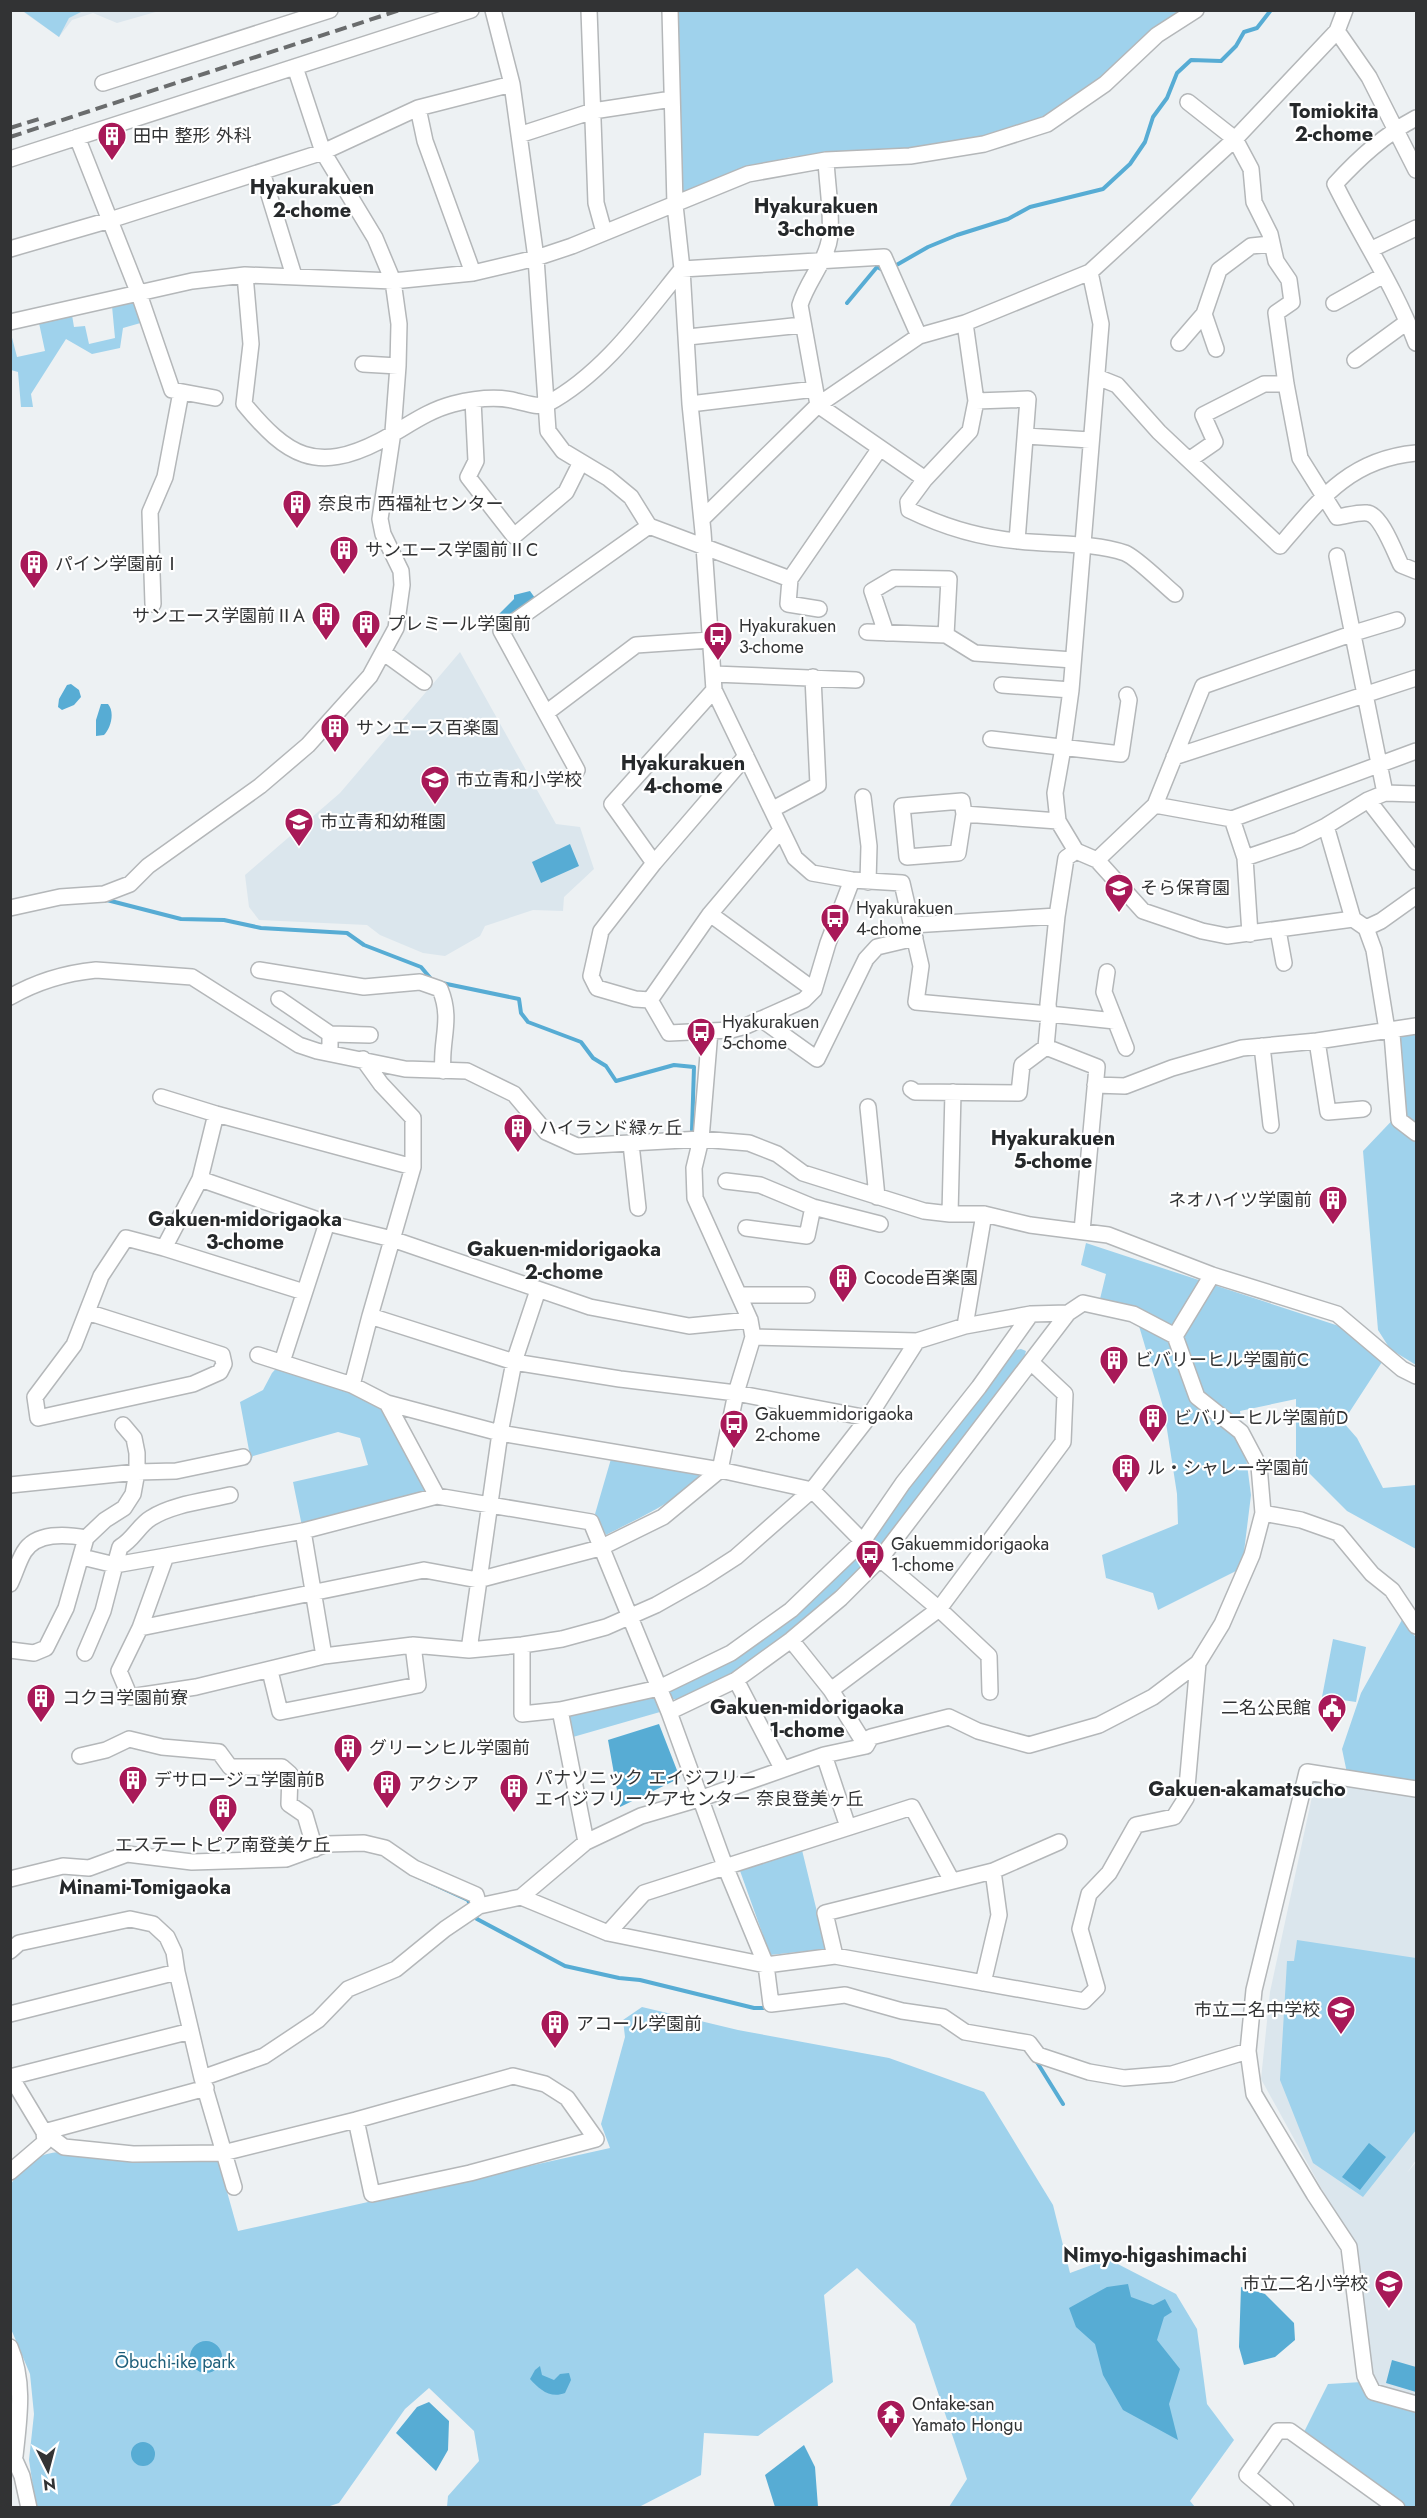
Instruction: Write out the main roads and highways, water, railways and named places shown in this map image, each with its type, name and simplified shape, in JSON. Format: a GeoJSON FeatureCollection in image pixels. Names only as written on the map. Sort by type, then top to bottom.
{"type":"FeatureCollection","features":[{"type":"Feature","properties":{"kind":"waterway"},"geometry":{"type":"LineString","coordinates":[[893,267],[928,247],[1008,219],[1030,207],[1103,189],[1130,164],[1145,142],[1153,117],[1167,98],[1177,73],[1191,60],[1221,61],[1236,46],[1244,32],[1257,28],[1271,10]]}},
{"type":"Feature","properties":{"kind":"waterway"},"geometry":{"type":"LineString","coordinates":[[847,303],[877,267],[883,270]]}},
{"type":"Feature","properties":{"kind":"waterway"},"geometry":{"type":"LineString","coordinates":[[103,899],[181,919],[224,920],[261,928],[347,933],[364,945],[421,967],[432,980]]}},
{"type":"Feature","properties":{"kind":"waterway"},"geometry":{"type":"LineString","coordinates":[[442,983],[519,999],[521,1013],[528,1022],[581,1042],[593,1058],[606,1066],[616,1081],[674,1065],[694,1067],[692,1130]]}},
{"type":"Feature","properties":{"kind":"waterway"},"geometry":{"type":"LineString","coordinates":[[416,1876],[468,1900],[471,1907]]}},
{"type":"Feature","properties":{"kind":"waterway"},"geometry":{"type":"LineString","coordinates":[[475,1913],[477,1919],[565,1966],[619,1978],[640,1980],[754,2008],[768,2008]]}},
{"type":"Feature","properties":{"kind":"waterway"},"geometry":{"type":"LineString","coordinates":[[1035,2059],[1063,2104]]}},
{"type":"Feature","properties":{"kind":"railway"},"geometry":{"type":"LineString","coordinates":[[10,137],[400,10]]}},
{"type":"Feature","properties":{"kind":"railway"},"geometry":{"type":"LineString","coordinates":[[10,128],[42,118]]}},
{"type":"Feature","properties":{"kind":"place","name":"田中 整形 外科"},"geometry":{"type":"Point","coordinates":[112,162]}},
{"type":"Feature","properties":{"kind":"place","name":"奈良市 西福祉センター"},"geometry":{"type":"Point","coordinates":[297,530]}},
{"type":"Feature","properties":{"kind":"place","name":"サンエース学園前ⅡC"},"geometry":{"type":"Point","coordinates":[344,576]}},
{"type":"Feature","properties":{"kind":"place","name":"パイン学園前Ⅰ"},"geometry":{"type":"Point","coordinates":[34,590]}},
{"type":"Feature","properties":{"kind":"place","name":"サンエース学園前ⅡA"},"geometry":{"type":"Point","coordinates":[326,642]}},
{"type":"Feature","properties":{"kind":"place","name":"プレミール学園前"},"geometry":{"type":"Point","coordinates":[366,650]}},
{"type":"Feature","properties":{"kind":"place","name":"Hyakurakuen 3-chome"},"geometry":{"type":"Point","coordinates":[718,662]}},
{"type":"Feature","properties":{"kind":"place","name":"サンエース百楽園"},"geometry":{"type":"Point","coordinates":[335,754]}},
{"type":"Feature","properties":{"kind":"place","name":"市立青和小学校"},"geometry":{"type":"Point","coordinates":[435,806]}},
{"type":"Feature","properties":{"kind":"place","name":"市立青和幼稚園"},"geometry":{"type":"Point","coordinates":[299,848]}},
{"type":"Feature","properties":{"kind":"place","name":"そら保育園"},"geometry":{"type":"Point","coordinates":[1119,914]}},
{"type":"Feature","properties":{"kind":"place","name":"Hyakurakuen 4-chome"},"geometry":{"type":"Point","coordinates":[835,944]}},
{"type":"Feature","properties":{"kind":"place","name":"Hyakurakuen 5-chome"},"geometry":{"type":"Point","coordinates":[701,1058]}},
{"type":"Feature","properties":{"kind":"place","name":"ハイランド緑ヶ丘"},"geometry":{"type":"Point","coordinates":[518,1154]}},
{"type":"Feature","properties":{"kind":"place","name":"ネオハイツ学園前"},"geometry":{"type":"Point","coordinates":[1333,1226]}},
{"type":"Feature","properties":{"kind":"place","name":"Cocode百楽園"},"geometry":{"type":"Point","coordinates":[843,1304]}},
{"type":"Feature","properties":{"kind":"place","name":"ビバリーヒル学園前C"},"geometry":{"type":"Point","coordinates":[1114,1386]}},
{"type":"Feature","properties":{"kind":"place","name":"ビバリーヒル学園前D"},"geometry":{"type":"Point","coordinates":[1153,1444]}},
{"type":"Feature","properties":{"kind":"place","name":"Gakuemmidorigaoka 2-chome"},"geometry":{"type":"Point","coordinates":[734,1450]}},
{"type":"Feature","properties":{"kind":"place","name":"ル・シャレー学園前"},"geometry":{"type":"Point","coordinates":[1126,1494]}},
{"type":"Feature","properties":{"kind":"place","name":"Gakuemmidorigaoka 1-chome"},"geometry":{"type":"Point","coordinates":[870,1580]}},
{"type":"Feature","properties":{"kind":"place","name":"コクヨ学園前寮"},"geometry":{"type":"Point","coordinates":[41,1724]}},
{"type":"Feature","properties":{"kind":"place","name":"二名公民館"},"geometry":{"type":"Point","coordinates":[1332,1734]}},
{"type":"Feature","properties":{"kind":"place","name":"グリーンヒル学園前"},"geometry":{"type":"Point","coordinates":[348,1774]}},
{"type":"Feature","properties":{"kind":"place","name":"デサロージュ学園前B"},"geometry":{"type":"Point","coordinates":[133,1806]}},
{"type":"Feature","properties":{"kind":"place","name":"アクシア"},"geometry":{"type":"Point","coordinates":[387,1810]}},
{"type":"Feature","properties":{"kind":"place","name":"パナソニック エイジフリー エイジフリーケアセンター 奈良登美ヶ丘"},"geometry":{"type":"Point","coordinates":[514,1814]}},
{"type":"Feature","properties":{"kind":"place","name":"エステートピア南登美ケ丘"},"geometry":{"type":"Point","coordinates":[223,1834]}},
{"type":"Feature","properties":{"kind":"place","name":"市立二名中学校"},"geometry":{"type":"Point","coordinates":[1341,2036]}},
{"type":"Feature","properties":{"kind":"place","name":"アコール学園前"},"geometry":{"type":"Point","coordinates":[555,2050]}},
{"type":"Feature","properties":{"kind":"place","name":"市立二名小学校"},"geometry":{"type":"Point","coordinates":[1389,2310]}},
{"type":"Feature","properties":{"kind":"place","name":"Ontake-san Yamato Hongu"},"geometry":{"type":"Point","coordinates":[891,2440]}},
{"type":"Feature","properties":{"kind":"district","name":"Tomiokita 2-chome"},"geometry":{"type":"Point","coordinates":[1334,122]}},
{"type":"Feature","properties":{"kind":"district","name":"Hyakurakuen 2-chome"},"geometry":{"type":"Point","coordinates":[312,198]}},
{"type":"Feature","properties":{"kind":"district","name":"Hyakurakuen 3-chome"},"geometry":{"type":"Point","coordinates":[816,218]}},
{"type":"Feature","properties":{"kind":"district","name":"Hyakurakuen 4-chome"},"geometry":{"type":"Point","coordinates":[683,774]}},
{"type":"Feature","properties":{"kind":"district","name":"Hyakurakuen 5-chome"},"geometry":{"type":"Point","coordinates":[1053,1150]}},
{"type":"Feature","properties":{"kind":"district","name":"Gakuen-midorigaoka 3-chome"},"geometry":{"type":"Point","coordinates":[245,1230]}},
{"type":"Feature","properties":{"kind":"district","name":"Gakuen-midorigaoka 2-chome"},"geometry":{"type":"Point","coordinates":[564,1260]}},
{"type":"Feature","properties":{"kind":"district","name":"Gakuen-midorigaoka 1-chome"},"geometry":{"type":"Point","coordinates":[807,1718]}},
{"type":"Feature","properties":{"kind":"district","name":"Gakuen-akamatsucho"},"geometry":{"type":"Point","coordinates":[1247,1789]}},
{"type":"Feature","properties":{"kind":"district","name":"Minami-Tomigaoka"},"geometry":{"type":"Point","coordinates":[145,1887]}},
{"type":"Feature","properties":{"kind":"district","name":"Nimyo-higashimachi"},"geometry":{"type":"Point","coordinates":[1155,2255]}},
{"type":"Feature","properties":{"kind":"park label","name":"Ōbuchi-ike park"},"geometry":{"type":"Point","coordinates":[175,2362]}}]}
